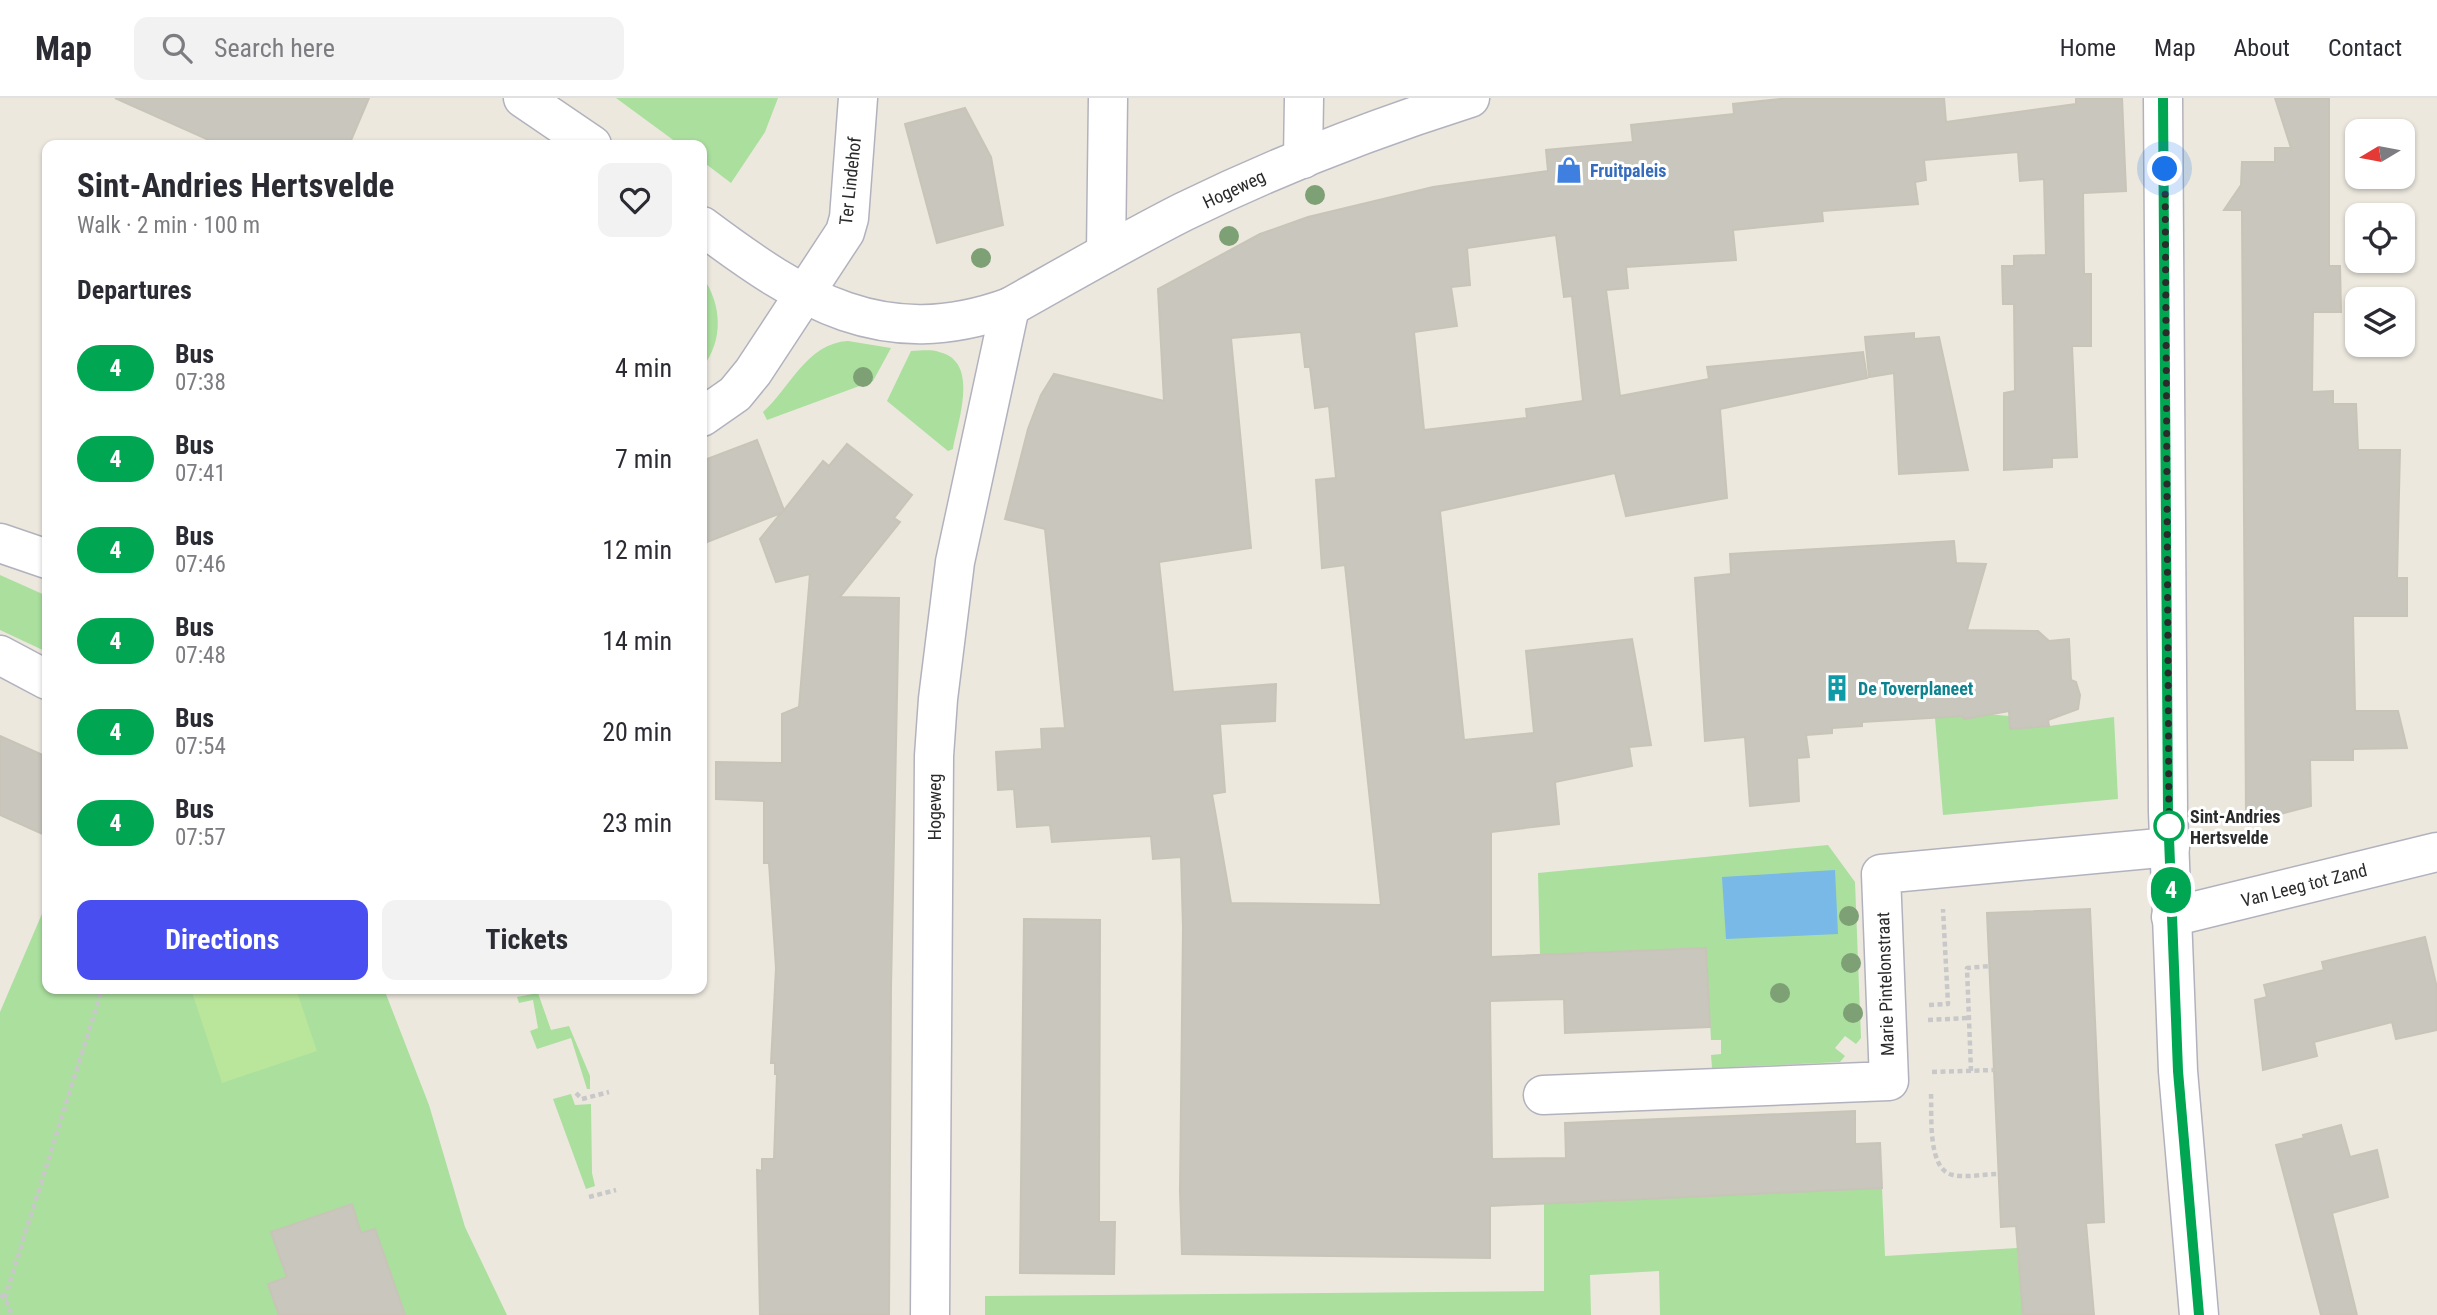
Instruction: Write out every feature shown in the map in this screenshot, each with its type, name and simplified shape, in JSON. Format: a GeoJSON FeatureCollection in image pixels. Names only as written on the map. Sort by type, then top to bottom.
{"type":"FeatureCollection","features":[{"type":"Feature","properties":{"kind":"street"},"geometry":{"type":"LineString","coordinates":[[523,98],[585,140]]}},
{"type":"Feature","properties":{"kind":"street","name":"Ter Lindehof"},"geometry":{"type":"LineString","coordinates":[[805,295],[847,225],[858,98]]}},
{"type":"Feature","properties":{"kind":"street"},"geometry":{"type":"LineString","coordinates":[[1105,253],[1108,98]]}},
{"type":"Feature","properties":{"kind":"street"},"geometry":{"type":"LineString","coordinates":[[1303,159],[1304,98]]}},
{"type":"Feature","properties":{"kind":"street","name":"Hogeweg"},"geometry":{"type":"LineString","coordinates":[[709,231],[749,262],[805,295],[834,308],[904,324],[948,324],[989,315],[1010,307],[1105,253],[1185,212],[1303,159],[1470,98]]}},
{"type":"Feature","properties":{"kind":"street"},"geometry":{"type":"LineString","coordinates":[[2163,98],[2171,917],[2178,1071],[2199,1315]]}},
{"type":"Feature","properties":{"kind":"street"},"geometry":{"type":"LineString","coordinates":[[707,414],[735,394],[805,295]]}},
{"type":"Feature","properties":{"kind":"street","name":"Hogeweg"},"geometry":{"type":"LineString","coordinates":[[930,1315],[934,768],[938,699],[955,562],[1010,307]]}},
{"type":"Feature","properties":{"kind":"street"},"geometry":{"type":"LineString","coordinates":[[0,543],[42,557]]}},
{"type":"Feature","properties":{"kind":"street"},"geometry":{"type":"LineString","coordinates":[[0,655],[42,678]]}},
{"type":"Feature","properties":{"kind":"street","name":"Marie Pintelonstraat"},"geometry":{"type":"LineString","coordinates":[[1543,1095],[1889,1081],[1881,874],[2170,848]]}},
{"type":"Feature","properties":{"kind":"street","name":"Van Leeg tot Zand"},"geometry":{"type":"LineString","coordinates":[[2171,917],[2437,852]]}},
{"type":"Feature","properties":{"kind":"path"},"geometry":{"type":"LineString","coordinates":[[1886,1007],[1948,1004],[1943,903]]}},
{"type":"Feature","properties":{"kind":"path"},"geometry":{"type":"LineString","coordinates":[[1972,1071],[1966,968],[1990,966]]}},
{"type":"Feature","properties":{"kind":"path"},"geometry":{"type":"LineString","coordinates":[[12,1315],[3,1297],[100,994]]}},
{"type":"Feature","properties":{"kind":"path"},"geometry":{"type":"LineString","coordinates":[[1889,1074],[1994,1070]]}},
{"type":"Feature","properties":{"kind":"path"},"geometry":{"type":"LineString","coordinates":[[1930,1073],[1934,1156],[1937,1164],[1952,1175],[1998,1174]]}},
{"type":"Feature","properties":{"kind":"path"},"geometry":{"type":"LineString","coordinates":[[576,1093],[582,1099],[609,1093]]}},
{"type":"Feature","properties":{"kind":"path"},"geometry":{"type":"LineString","coordinates":[[589,1197],[616,1190]]}},
{"type":"Feature","properties":{"kind":"green space"},"geometry":{"type":"Polygon","coordinates":[[[616,98],[778,98],[765,132],[731,183],[707,165],[707,140],[673,140],[616,98]]]}},
{"type":"Feature","properties":{"kind":"green space"},"geometry":{"type":"Polygon","coordinates":[[[707,284],[714,298],[718,322],[714,346],[707,360],[707,284]]]}},
{"type":"Feature","properties":{"kind":"green space"},"geometry":{"type":"Polygon","coordinates":[[[848,341],[891,348],[873,381],[767,420],[763,412],[810,358],[834,344],[848,341]]]}},
{"type":"Feature","properties":{"kind":"green space"},"geometry":{"type":"Polygon","coordinates":[[[911,351],[939,352],[952,358],[959,367],[963,379],[962,408],[953,449],[948,451],[887,401],[911,351]]]}},
{"type":"Feature","properties":{"kind":"green space"},"geometry":{"type":"Polygon","coordinates":[[[0,575],[42,594],[42,650],[0,630],[0,575]]]}},
{"type":"Feature","properties":{"kind":"green space"},"geometry":{"type":"Polygon","coordinates":[[[1969,715],[2009,716],[2010,729],[2114,717],[2118,799],[1943,815],[1935,718],[1963,716],[1964,719],[1969,718],[1969,715]]]}},
{"type":"Feature","properties":{"kind":"green space"},"geometry":{"type":"Polygon","coordinates":[[[1828,845],[1855,882],[1861,1038],[1856,1044],[1845,1036],[1835,1048],[1845,1056],[1840,1062],[1712,1068],[1711,1055],[1721,1054],[1721,1040],[1711,1040],[1706,948],[1540,955],[1538,873],[1828,845]]]}},
{"type":"Feature","properties":{"kind":"green space"},"geometry":{"type":"Polygon","coordinates":[[[42,914],[42,994],[386,994],[429,1105],[465,1227],[507,1315],[0,1315],[0,1012],[42,914]]]}},
{"type":"Feature","properties":{"kind":"green space"},"geometry":{"type":"Polygon","coordinates":[[[193,994],[298,994],[317,1051],[222,1083],[193,994]]]}},
{"type":"Feature","properties":{"kind":"green space"},"geometry":{"type":"Polygon","coordinates":[[[538,994],[551,1030],[569,1026],[590,1076],[590,1089],[587,1089],[571,1038],[537,1049],[530,1031],[538,1028],[533,1000],[519,1003],[517,997],[538,994]]]}},
{"type":"Feature","properties":{"kind":"green space"},"geometry":{"type":"Polygon","coordinates":[[[571,1094],[575,1105],[591,1104],[592,1173],[595,1186],[586,1189],[553,1099],[571,1094]]]}},
{"type":"Feature","properties":{"kind":"green space"},"geometry":{"type":"Polygon","coordinates":[[[1882,1188],[1885,1256],[2017,1248],[2023,1315],[1660,1315],[1659,1271],[1590,1275],[1591,1315],[985,1315],[985,1296],[1544,1291],[1544,1203],[1882,1188]]]}},
{"type":"Feature","properties":{"kind":"water"},"geometry":{"type":"Polygon","coordinates":[[[1835,870],[1838,934],[1726,939],[1722,877],[1835,870]]]}},
{"type":"Feature","properties":{"kind":"building"},"geometry":{"type":"Polygon","coordinates":[[[115,98],[369,98],[351,140],[209,140],[115,98]]]}},
{"type":"Feature","properties":{"kind":"building"},"geometry":{"type":"Polygon","coordinates":[[[1790,98],[1944,98],[1946,122],[2076,104],[2076,98],[2122,98],[2126,191],[2083,193],[2084,274],[2091,274],[2091,346],[2072,346],[2077,457],[2052,458],[2052,467],[2004,470],[2004,393],[2015,391],[2014,304],[2003,304],[2002,266],[2014,266],[2014,256],[2046,255],[2044,179],[2020,181],[2018,152],[1924,160],[1926,180],[1915,182],[1918,204],[1822,211],[1823,221],[1733,230],[1736,260],[1626,267],[1628,288],[1606,290],[1620,396],[1709,379],[1707,367],[1863,352],[1867,378],[1720,409],[1727,498],[1626,516],[1615,473],[1440,511],[1464,740],[1534,733],[1526,651],[1632,639],[1651,745],[1629,747],[1632,766],[1555,782],[1559,824],[1491,832],[1491,957],[1706,948],[1710,1027],[1565,1033],[1564,999],[1490,1001],[1492,1159],[1566,1158],[1565,1123],[1855,1111],[1855,1144],[1880,1143],[1882,1188],[1490,1206],[1490,1258],[1182,1254],[1181,857],[1153,859],[1151,836],[1052,842],[1050,825],[1017,827],[1014,789],[998,790],[996,752],[1042,749],[1041,729],[1065,728],[1045,529],[1005,519],[1028,429],[1041,395],[1054,374],[1164,401],[1158,289],[1260,234],[1308,217],[1433,187],[1548,171],[1546,150],[1633,142],[1631,125],[1734,114],[1733,104],[1790,98]],[[1556,235],[1467,248],[1470,285],[1451,287],[1457,326],[1414,332],[1424,430],[1527,418],[1526,409],[1583,401],[1572,296],[1564,297],[1556,235]],[[1301,332],[1231,338],[1251,548],[1159,562],[1173,692],[1276,684],[1275,721],[1220,724],[1225,792],[1212,794],[1231,903],[1381,905],[1345,565],[1322,568],[1316,480],[1336,478],[1329,406],[1315,408],[1310,367],[1305,367],[1301,332]]]}},
{"type":"Feature","properties":{"kind":"building"},"geometry":{"type":"Polygon","coordinates":[[[2275,98],[2329,98],[2329,266],[2340,266],[2341,312],[2313,312],[2312,392],[2333,391],[2333,404],[2356,404],[2358,450],[2400,450],[2397,578],[2407,578],[2407,616],[2353,616],[2355,711],[2398,711],[2407,748],[2353,749],[2353,760],[2310,760],[2311,806],[2273,816],[2246,816],[2242,210],[2224,210],[2241,185],[2242,162],[2275,162],[2275,148],[2291,148],[2275,98]]]}},
{"type":"Feature","properties":{"kind":"building"},"geometry":{"type":"Polygon","coordinates":[[[965,108],[991,157],[1003,225],[937,243],[905,124],[965,108]]]}},
{"type":"Feature","properties":{"kind":"building"},"geometry":{"type":"Polygon","coordinates":[[[1914,333],[1914,339],[1939,337],[1968,470],[1899,474],[1894,373],[1869,377],[1865,337],[1914,333]]]}},
{"type":"Feature","properties":{"kind":"building"},"geometry":{"type":"Polygon","coordinates":[[[757,440],[784,510],[823,461],[829,466],[847,444],[912,495],[894,518],[900,522],[840,597],[899,598],[891,987],[889,1315],[760,1315],[757,1170],[762,1171],[762,1159],[774,1159],[777,1074],[775,1063],[771,1063],[776,968],[769,863],[764,863],[764,801],[716,799],[716,762],[782,763],[782,714],[799,707],[810,574],[776,582],[760,539],[781,513],[707,542],[707,459],[757,440]]]}},
{"type":"Feature","properties":{"kind":"building","name":"De Toverplaneet"},"geometry":{"type":"Polygon","coordinates":[[[1954,541],[1956,563],[1986,564],[1967,630],[2038,631],[2049,641],[2069,639],[2071,680],[2076,682],[2080,695],[2078,709],[2048,720],[2049,726],[2010,729],[2009,711],[1964,719],[1963,716],[1862,722],[1862,726],[1832,728],[1832,733],[1806,735],[1809,757],[1797,758],[1799,801],[1750,806],[1745,737],[1705,741],[1695,578],[1731,574],[1730,554],[1954,541]]]}},
{"type":"Feature","properties":{"kind":"building"},"geometry":{"type":"Polygon","coordinates":[[[0,736],[42,755],[42,834],[0,815],[0,736]]]}},
{"type":"Feature","properties":{"kind":"building"},"geometry":{"type":"Polygon","coordinates":[[[2090,909],[2104,1222],[2086,1223],[2094,1315],[2023,1315],[2016,1226],[2001,1227],[1987,913],[2090,909]]]}},
{"type":"Feature","properties":{"kind":"building"},"geometry":{"type":"Polygon","coordinates":[[[1024,919],[1100,920],[1099,1222],[1115,1222],[1114,1274],[1020,1273],[1024,919]]]}},
{"type":"Feature","properties":{"kind":"building"},"geometry":{"type":"Polygon","coordinates":[[[2425,937],[2437,988],[2437,1030],[2396,1039],[2392,1022],[2314,1042],[2317,1056],[2263,1070],[2255,1000],[2267,997],[2264,985],[2324,970],[2322,962],[2425,937]]]}},
{"type":"Feature","properties":{"kind":"building"},"geometry":{"type":"Polygon","coordinates":[[[2341,1125],[2350,1157],[2377,1150],[2388,1197],[2332,1213],[2357,1315],[2321,1315],[2276,1145],[2341,1125]]]}},
{"type":"Feature","properties":{"kind":"building"},"geometry":{"type":"Polygon","coordinates":[[[352,1204],[361,1233],[375,1229],[405,1315],[279,1315],[268,1284],[287,1277],[271,1232],[352,1204]]]}},
{"type":"Feature","properties":{"kind":"bus line","name":"4"},"geometry":{"type":"LineString","coordinates":[[2163,98],[2171,917],[2178,1071],[2199,1315]]}},
{"type":"Feature","properties":{"kind":"place","name":"Fruitpaleis"},"geometry":{"type":"Point","coordinates":[1569,170]}},
{"type":"Feature","properties":{"kind":"place","name":"De Toverplaneet"},"geometry":{"type":"Point","coordinates":[1837,688]}},
{"type":"Feature","properties":{"kind":"place","name":"Sint-Andries Hertsvelde"},"geometry":{"type":"Point","coordinates":[2169,826]}},
{"type":"Feature","properties":{"kind":"route"},"geometry":{"type":"LineString","coordinates":[[2165,169],[2169,830],[2169,826]]}}]}
